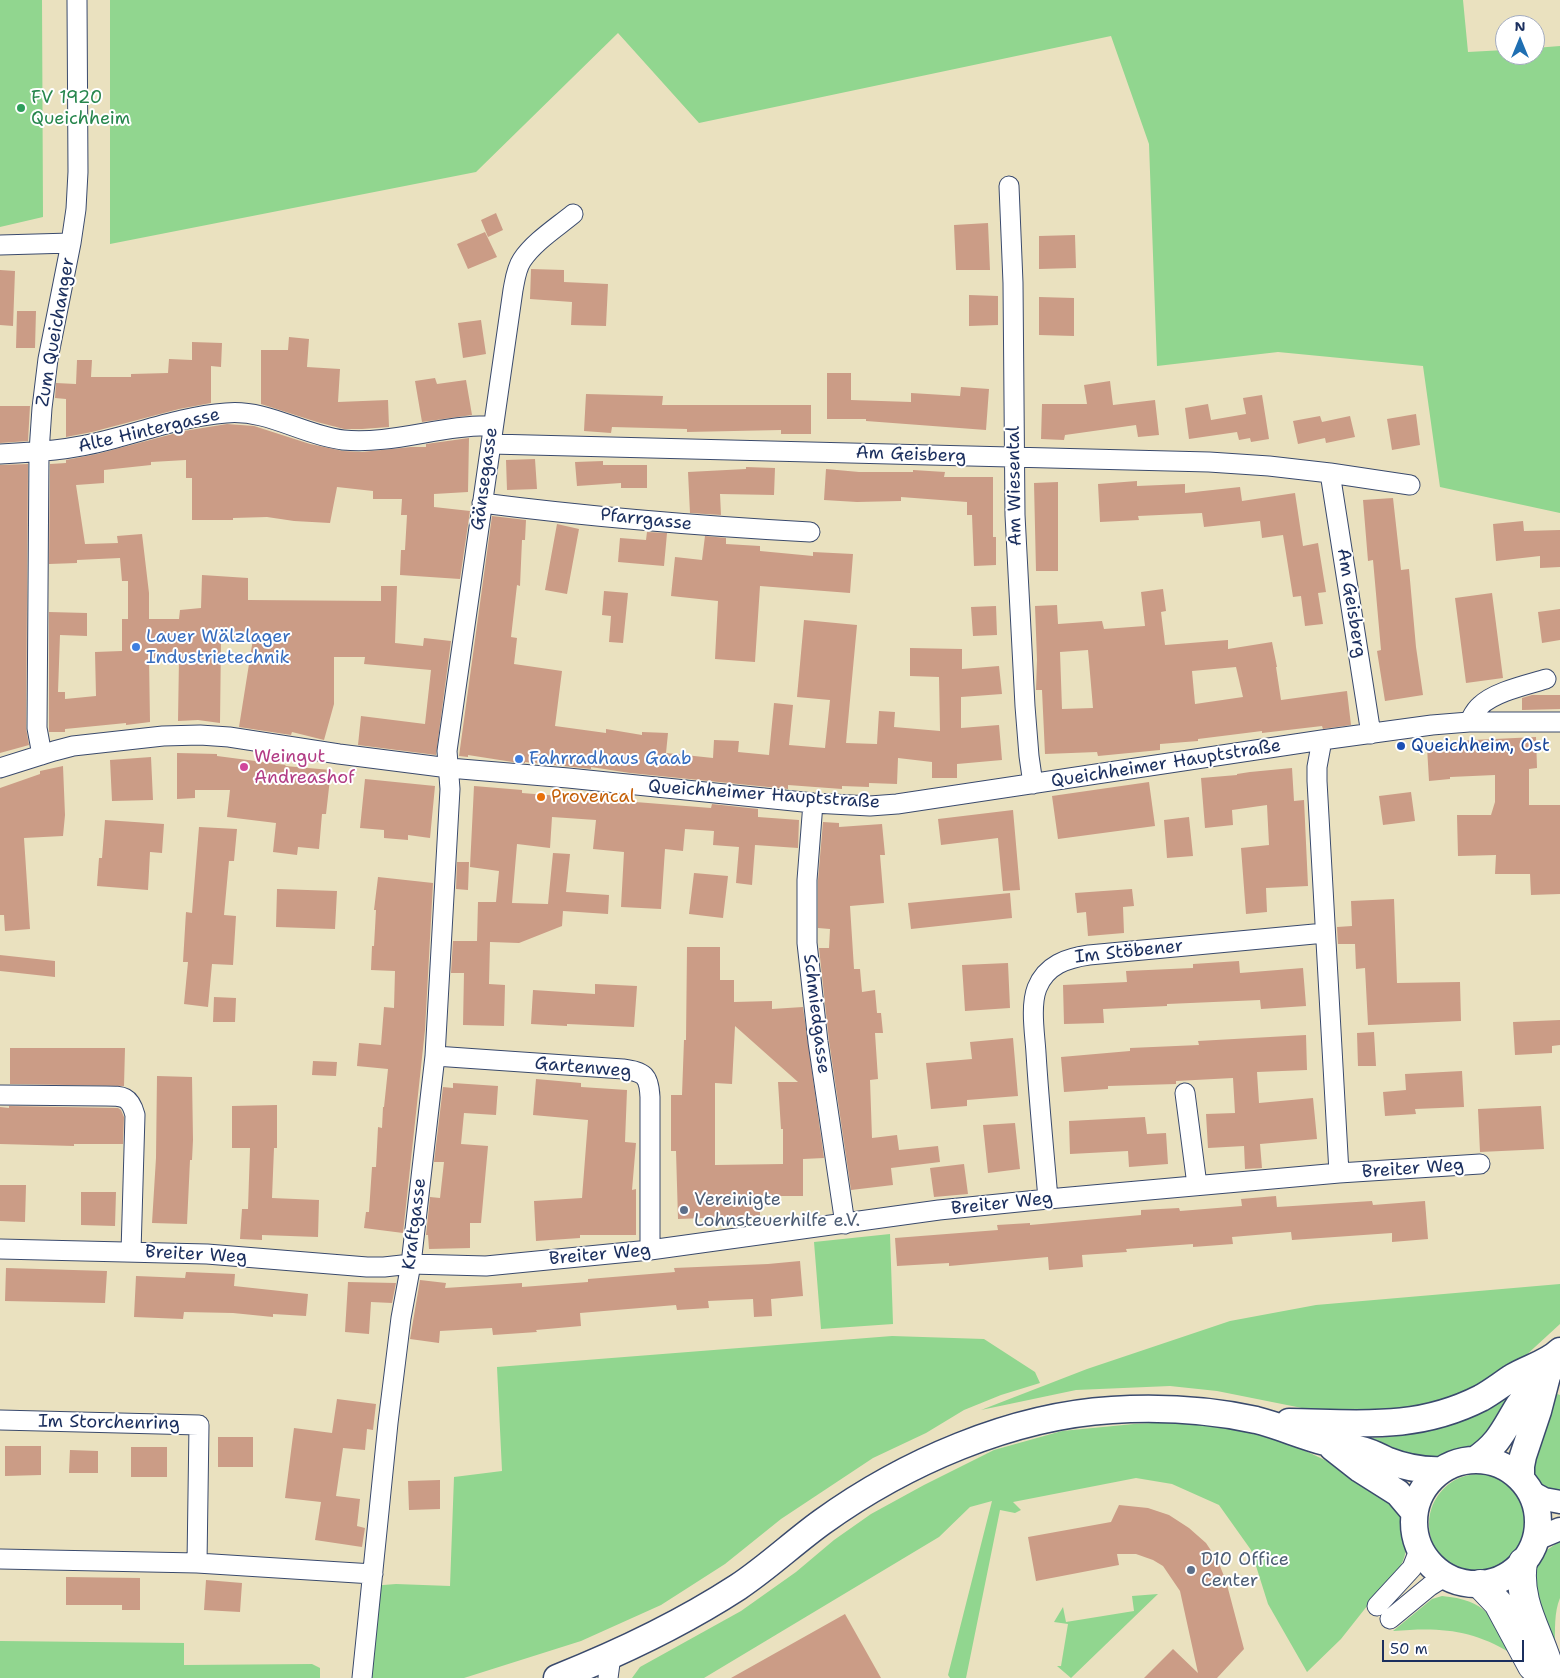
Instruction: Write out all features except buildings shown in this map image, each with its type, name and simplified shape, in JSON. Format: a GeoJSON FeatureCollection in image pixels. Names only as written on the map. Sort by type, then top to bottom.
{"type":"FeatureCollection","features":[{"type":"Feature","properties":{"kind":"highway"},"geometry":{"type":"LineString","coordinates":[[1530,1550],[1521,1579],[1524,1597],[1548,1661],[1552,1678]]}},
{"type":"Feature","properties":{"kind":"highway"},"geometry":{"type":"LineString","coordinates":[[1480,1584],[1498,1602],[1532,1666],[1544,1678]]}},
{"type":"Feature","properties":{"kind":"main road"},"geometry":{"type":"LineString","coordinates":[[557,1678],[610,1667],[738,1587],[822,1522],[863,1496],[906,1471],[999,1431],[1070,1414],[1144,1408],[1211,1413],[1258,1421],[1355,1425],[1398,1423],[1418,1420],[1481,1398],[1514,1377],[1555,1360]]}},
{"type":"Feature","properties":{"kind":"main road"},"geometry":{"type":"LineString","coordinates":[[1475,1460],[1490,1450],[1498,1441],[1520,1403],[1555,1360]]}},
{"type":"Feature","properties":{"kind":"main road"},"geometry":{"type":"LineString","coordinates":[[1526,1485],[1501,1465],[1475,1460],[1458,1462],[1433,1476],[1416,1504],[1414,1512],[1414,1530],[1420,1548],[1430,1565],[1446,1576],[1462,1582],[1480,1584],[1493,1582],[1505,1577],[1530,1550],[1538,1517],[1536,1506],[1526,1485],[1521,1466],[1555,1360]]}},
{"type":"Feature","properties":{"kind":"main road"},"geometry":{"type":"LineString","coordinates":[[1258,1421],[1326,1442],[1369,1452],[1415,1469],[1442,1470]]}},
{"type":"Feature","properties":{"kind":"main road"},"geometry":{"type":"LineString","coordinates":[[1326,1442],[1360,1468],[1398,1493],[1414,1512]]}},
{"type":"Feature","properties":{"kind":"street","name":"Zum Queichanger"},"geometry":{"type":"LineString","coordinates":[[42,755],[36,728],[39,452],[48,359],[76,209],[78,172],[77,0]]}},
{"type":"Feature","properties":{"kind":"street","name":"Am Wiesental"},"geometry":{"type":"LineString","coordinates":[[1009,186],[1013,295],[1015,514],[1029,756],[1033,784]]}},
{"type":"Feature","properties":{"kind":"street","name":"Gänsegasse"},"geometry":{"type":"LineString","coordinates":[[449,768],[447,751],[513,290],[523,259],[538,243],[573,214]]}},
{"type":"Feature","properties":{"kind":"street"},"geometry":{"type":"LineString","coordinates":[[0,245],[71,243]]}},
{"type":"Feature","properties":{"kind":"street","name":"Alte Hintergasse"},"geometry":{"type":"LineString","coordinates":[[0,454],[71,448],[172,422],[225,413],[254,413],[308,431],[343,440],[373,440],[473,426],[492,435]]}},
{"type":"Feature","properties":{"kind":"street","name":"Am Geisberg"},"geometry":{"type":"LineString","coordinates":[[492,435],[1014,458],[1209,462],[1277,466],[1330,472],[1410,485]]}},
{"type":"Feature","properties":{"kind":"street","name":"Am Geisberg"},"geometry":{"type":"LineString","coordinates":[[1330,472],[1371,734]]}},
{"type":"Feature","properties":{"kind":"street","name":"Pfarrgasse"},"geometry":{"type":"LineString","coordinates":[[482,503],[704,526],[810,532]]}},
{"type":"Feature","properties":{"kind":"street"},"geometry":{"type":"LineString","coordinates":[[1469,722],[1480,706],[1490,699],[1502,693],[1546,679]]}},
{"type":"Feature","properties":{"kind":"street","name":"Queichheimer Hauptstraße"},"geometry":{"type":"LineString","coordinates":[[0,768],[73,746],[163,736],[200,735],[229,737],[449,768],[813,803],[880,806],[1432,725],[1469,722],[1560,722]]}},
{"type":"Feature","properties":{"kind":"street"},"geometry":{"type":"LineString","coordinates":[[1322,740],[1317,766],[1317,781],[1339,1173]]}},
{"type":"Feature","properties":{"kind":"street","name":"Kraftgasse"},"geometry":{"type":"LineString","coordinates":[[363,1669],[388,1423],[411,1264],[435,1056],[450,789],[449,768]]}},
{"type":"Feature","properties":{"kind":"street","name":"Schmiedgasse"},"geometry":{"type":"LineString","coordinates":[[813,803],[807,880],[807,943],[818,1042],[846,1224]]}},
{"type":"Feature","properties":{"kind":"street","name":"Im Stöbener"},"geometry":{"type":"LineString","coordinates":[[1048,1199],[1034,1012],[1036,990],[1042,978],[1052,968],[1065,960],[1089,955],[1325,933]]}},
{"type":"Feature","properties":{"kind":"street","name":"Gartenweg"},"geometry":{"type":"LineString","coordinates":[[435,1056],[623,1069],[636,1071],[646,1076],[650,1088],[650,1250]]}},
{"type":"Feature","properties":{"kind":"street"},"geometry":{"type":"LineString","coordinates":[[1185,1093],[1197,1185]]}},
{"type":"Feature","properties":{"kind":"street"},"geometry":{"type":"LineString","coordinates":[[0,1095],[118,1096],[128,1099],[133,1106],[135,1115],[131,1252]]}},
{"type":"Feature","properties":{"kind":"street","name":"Breiter Weg"},"geometry":{"type":"LineString","coordinates":[[0,1249],[207,1254],[350,1266],[384,1267],[411,1264],[486,1266],[650,1250],[939,1210],[1197,1185],[1480,1164]]}},
{"type":"Feature","properties":{"kind":"street","name":"Im Storchenring"},"geometry":{"type":"LineString","coordinates":[[0,1420],[199,1425],[197,1563]]}},
{"type":"Feature","properties":{"kind":"street"},"geometry":{"type":"LineString","coordinates":[[1526,1485],[1544,1499],[1560,1502]]}},
{"type":"Feature","properties":{"kind":"street"},"geometry":{"type":"LineString","coordinates":[[1530,1550],[1560,1529]]}},
{"type":"Feature","properties":{"kind":"street"},"geometry":{"type":"LineString","coordinates":[[1420,1548],[1412,1568],[1384,1613],[1446,1576]]}},
{"type":"Feature","properties":{"kind":"street"},"geometry":{"type":"LineString","coordinates":[[0,1559],[197,1563],[373,1574]]}},
{"type":"Feature","properties":{"kind":"green space","name":"FV 1920 Queichheim"},"geometry":{"type":"Polygon","coordinates":[[[0,0],[42,0],[43,217],[0,227],[0,0]]]}},
{"type":"Feature","properties":{"kind":"green space"},"geometry":{"type":"Polygon","coordinates":[[[110,0],[1463,0],[1468,52],[1495,51],[1495,65],[1545,65],[1545,47],[1560,46],[1560,513],[1440,487],[1423,366],[1278,352],[1157,366],[1149,144],[1111,36],[699,123],[618,33],[476,172],[110,244],[110,0]]]}},
{"type":"Feature","properties":{"kind":"green space"},"geometry":{"type":"Polygon","coordinates":[[[890,1234],[893,1324],[821,1329],[814,1242],[890,1234]]]}},
{"type":"Feature","properties":{"kind":"green space"},"geometry":{"type":"Polygon","coordinates":[[[1560,1284],[1560,1324],[1523,1358],[1481,1386],[1446,1401],[1387,1413],[1312,1410],[1217,1391],[1170,1386],[1076,1390],[981,1410],[1087,1369],[1230,1321],[1316,1305],[1560,1284]]]}},
{"type":"Feature","properties":{"kind":"green space"},"geometry":{"type":"Polygon","coordinates":[[[892,1336],[984,1339],[1035,1372],[1040,1383],[1001,1395],[964,1410],[926,1433],[873,1458],[781,1519],[725,1564],[661,1605],[581,1641],[464,1678],[367,1678],[371,1586],[396,1584],[450,1586],[454,1477],[502,1471],[497,1367],[892,1336]]]}},
{"type":"Feature","properties":{"kind":"green space"},"geometry":{"type":"Polygon","coordinates":[[[1514,1392],[1516,1393],[1475,1449],[1448,1455],[1428,1464],[1361,1438],[1402,1435],[1442,1427],[1479,1413],[1514,1392]]]}},
{"type":"Feature","properties":{"kind":"green space"},"geometry":{"type":"Polygon","coordinates":[[[1557,1394],[1560,1395],[1560,1496],[1541,1485],[1536,1478],[1534,1465],[1540,1433],[1557,1394]]]}},
{"type":"Feature","properties":{"kind":"green space"},"geometry":{"type":"Polygon","coordinates":[[[1170,1422],[1237,1429],[1256,1433],[1293,1446],[1346,1471],[1377,1491],[1401,1512],[1406,1551],[1397,1572],[1341,1639],[1307,1672],[1268,1604],[1251,1550],[1219,1505],[1172,1484],[1136,1478],[1013,1502],[1021,1510],[1015,1513],[1000,1510],[966,1678],[950,1678],[948,1675],[992,1501],[970,1507],[939,1537],[704,1678],[632,1678],[640,1667],[741,1611],[796,1572],[834,1540],[871,1514],[994,1450],[1062,1431],[1170,1422]]]}},
{"type":"Feature","properties":{"kind":"green space"},"geometry":{"type":"Polygon","coordinates":[[[1479,1474],[1498,1478],[1514,1489],[1525,1505],[1529,1524],[1525,1543],[1514,1559],[1498,1570],[1479,1574],[1460,1570],[1444,1559],[1433,1543],[1429,1524],[1433,1505],[1444,1489],[1460,1478],[1479,1474]]]}},
{"type":"Feature","properties":{"kind":"green space"},"geometry":{"type":"Polygon","coordinates":[[[1560,1541],[1560,1598],[1556,1615],[1555,1645],[1531,1595],[1536,1569],[1547,1550],[1560,1541]]]}},
{"type":"Feature","properties":{"kind":"green space"},"geometry":{"type":"Polygon","coordinates":[[[1158,1594],[1071,1678],[1057,1666],[1061,1666],[1068,1624],[1054,1622],[1063,1607],[1066,1622],[1134,1611],[1132,1596],[1158,1594]]]}},
{"type":"Feature","properties":{"kind":"green space"},"geometry":{"type":"Polygon","coordinates":[[[1442,1596],[1469,1602],[1487,1612],[1499,1629],[1511,1653],[1482,1639],[1454,1631],[1425,1629],[1393,1631],[1432,1599],[1442,1596]]]}},
{"type":"Feature","properties":{"kind":"green space"},"geometry":{"type":"Polygon","coordinates":[[[0,1641],[184,1643],[184,1665],[312,1664],[320,1668],[320,1678],[0,1678],[0,1641]]]}},
{"type":"Feature","properties":{"kind":"place","name":"FV 1920 Queichheim"},"geometry":{"type":"Point","coordinates":[21,108]}},
{"type":"Feature","properties":{"kind":"place","name":"Lauer Wälzlager Industrietechnik"},"geometry":{"type":"Point","coordinates":[136,647]}},
{"type":"Feature","properties":{"kind":"place","name":"Queichheim, Ost"},"geometry":{"type":"Point","coordinates":[1401,746]}},
{"type":"Feature","properties":{"kind":"place","name":"Fahrradhaus Gaab"},"geometry":{"type":"Point","coordinates":[519,759]}},
{"type":"Feature","properties":{"kind":"place","name":"Weingut Andreashof"},"geometry":{"type":"Point","coordinates":[244,767]}},
{"type":"Feature","properties":{"kind":"place","name":"Provencal"},"geometry":{"type":"Point","coordinates":[541,797]}},
{"type":"Feature","properties":{"kind":"place","name":"Vereinigte Lohnsteuerhilfe e.V."},"geometry":{"type":"Point","coordinates":[684,1210]}},
{"type":"Feature","properties":{"kind":"place","name":"D10 Office Center"},"geometry":{"type":"Point","coordinates":[1191,1570]}}]}
